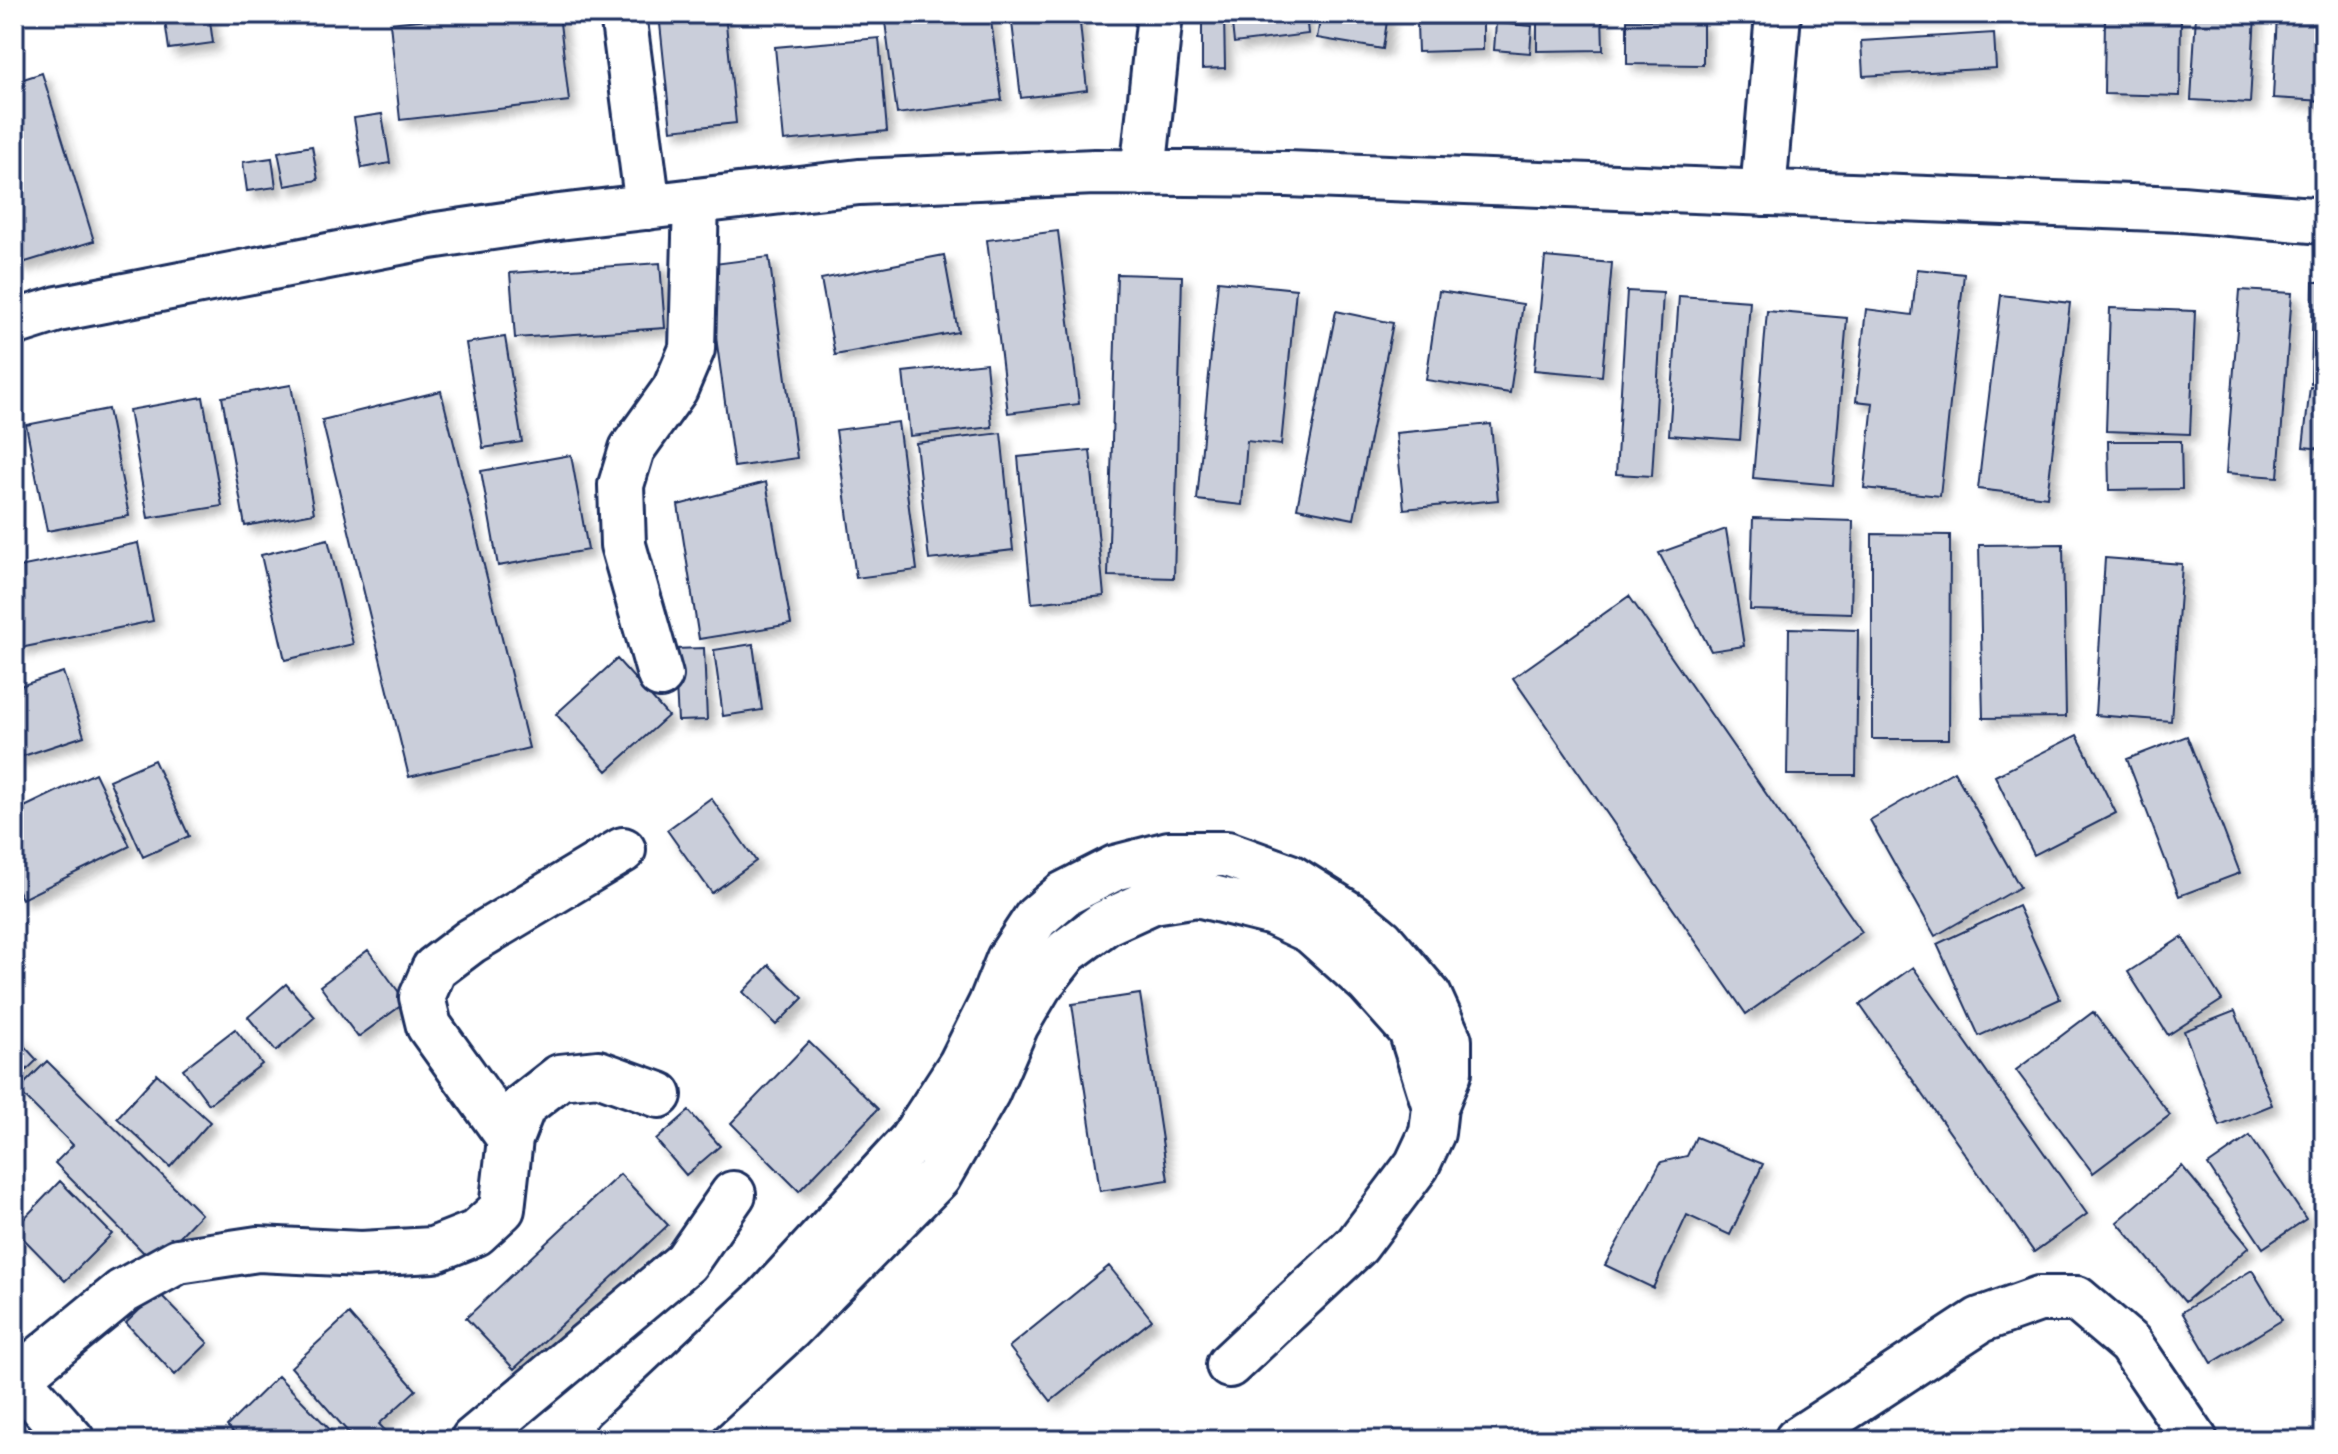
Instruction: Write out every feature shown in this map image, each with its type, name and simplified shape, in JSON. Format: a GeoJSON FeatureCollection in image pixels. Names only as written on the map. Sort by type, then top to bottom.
{"type":"FeatureCollection","features":[{"type":"Feature","properties":{"kind":"street"},"geometry":{"type":"LineString","coordinates":[[623,14],[648,207]]}},
{"type":"Feature","properties":{"kind":"street"},"geometry":{"type":"LineString","coordinates":[[1143,173],[1160,14]]}},
{"type":"Feature","properties":{"kind":"street"},"geometry":{"type":"LineString","coordinates":[[1763,193],[1778,14]]}},
{"type":"Feature","properties":{"kind":"street"},"geometry":{"type":"LineString","coordinates":[[14,323],[58,309],[430,236],[559,217],[859,182],[1095,172],[1287,174],[2181,209],[2324,221]]}},
{"type":"Feature","properties":{"kind":"street"},"geometry":{"type":"LineString","coordinates":[[660,675],[623,545],[621,485],[632,449],[675,389],[692,349],[696,201]]}},
{"type":"Feature","properties":{"kind":"street"},"geometry":{"type":"LineString","coordinates":[[510,1139],[429,1026],[422,997],[434,969],[471,941],[623,850]]}},
{"type":"Feature","properties":{"kind":"street"},"geometry":{"type":"LineString","coordinates":[[615,1440],[768,1297],[911,1141],[961,1064],[1009,959],[1036,918],[1064,894],[1115,868],[1169,854],[1227,854],[1290,877],[1352,916],[1382,941],[1429,996],[1449,1040],[1449,1072],[1435,1107],[1432,1133],[1417,1165],[1357,1245],[1229,1365]]}},
{"type":"Feature","properties":{"kind":"street"},"geometry":{"type":"LineString","coordinates":[[668,1440],[789,1329],[938,1177],[987,1092],[1024,1012],[1039,986],[1067,951],[1105,923],[1153,901],[1197,894],[1273,913],[1311,931],[1368,982],[1411,1030],[1435,1107]]}},
{"type":"Feature","properties":{"kind":"street"},"geometry":{"type":"LineString","coordinates":[[72,1440],[16,1376],[122,1292],[178,1261],[258,1249],[361,1254],[433,1250],[476,1233],[502,1209],[510,1139],[523,1106],[560,1077],[598,1073],[659,1095]]}},
{"type":"Feature","properties":{"kind":"street"},"geometry":{"type":"LineString","coordinates":[[473,1440],[686,1262],[733,1194]]}},
{"type":"Feature","properties":{"kind":"street"},"geometry":{"type":"LineString","coordinates":[[1797,1440],[1980,1320],[2039,1299],[2077,1299],[2130,1344],[2195,1440]]}},
{"type":"Feature","properties":{"kind":"building"},"geometry":{"type":"Polygon","coordinates":[[[164,14],[209,14],[213,43],[169,49],[164,14]]]}},
{"type":"Feature","properties":{"kind":"building"},"geometry":{"type":"Polygon","coordinates":[[[477,14],[559,14],[569,101],[400,120],[390,23],[477,14]]]}},
{"type":"Feature","properties":{"kind":"building"},"geometry":{"type":"Polygon","coordinates":[[[659,14],[725,14],[736,123],[671,130],[659,14]]]}},
{"type":"Feature","properties":{"kind":"building"},"geometry":{"type":"Polygon","coordinates":[[[884,14],[941,14],[942,17],[990,14],[1002,100],[897,114],[884,14]]]}},
{"type":"Feature","properties":{"kind":"building"},"geometry":{"type":"Polygon","coordinates":[[[1011,14],[1079,14],[1087,90],[1021,98],[1011,14]]]}},
{"type":"Feature","properties":{"kind":"building"},"geometry":{"type":"Polygon","coordinates":[[[1202,14],[1224,14],[1225,68],[1202,69],[1202,14]]]}},
{"type":"Feature","properties":{"kind":"building"},"geometry":{"type":"Polygon","coordinates":[[[1231,14],[1306,14],[1308,34],[1234,43],[1231,14]]]}},
{"type":"Feature","properties":{"kind":"building"},"geometry":{"type":"Polygon","coordinates":[[[1321,14],[1388,14],[1383,49],[1317,38],[1321,14]]]}},
{"type":"Feature","properties":{"kind":"building"},"geometry":{"type":"Polygon","coordinates":[[[1602,14],[1603,50],[1537,51],[1537,15],[1602,14]]]}},
{"type":"Feature","properties":{"kind":"building"},"geometry":{"type":"Polygon","coordinates":[[[1849,14],[1987,14],[1987,18],[1849,17],[1849,14]]]}},
{"type":"Feature","properties":{"kind":"building"},"geometry":{"type":"Polygon","coordinates":[[[2105,14],[2181,14],[2180,96],[2104,94],[2105,14]]]}},
{"type":"Feature","properties":{"kind":"building"},"geometry":{"type":"Polygon","coordinates":[[[2196,14],[2255,14],[2250,103],[2191,100],[2196,14]]]}},
{"type":"Feature","properties":{"kind":"building"},"geometry":{"type":"Polygon","coordinates":[[[2277,14],[2324,14],[2324,101],[2273,98],[2277,14]]]}},
{"type":"Feature","properties":{"kind":"building"},"geometry":{"type":"Polygon","coordinates":[[[1627,20],[1703,21],[1703,65],[1627,64],[1627,20]]]}},
{"type":"Feature","properties":{"kind":"building"},"geometry":{"type":"Polygon","coordinates":[[[1496,23],[1532,26],[1530,53],[1494,50],[1496,23]]]}},
{"type":"Feature","properties":{"kind":"building"},"geometry":{"type":"Polygon","coordinates":[[[1417,24],[1483,24],[1483,50],[1418,52],[1417,24]]]}},
{"type":"Feature","properties":{"kind":"building"},"geometry":{"type":"Polygon","coordinates":[[[1994,33],[1996,68],[1863,76],[1861,41],[1994,33]]]}},
{"type":"Feature","properties":{"kind":"building"},"geometry":{"type":"Polygon","coordinates":[[[879,38],[887,131],[784,141],[775,47],[879,38]]]}},
{"type":"Feature","properties":{"kind":"building"},"geometry":{"type":"Polygon","coordinates":[[[42,73],[94,241],[19,264],[14,248],[14,82],[42,73]]]}},
{"type":"Feature","properties":{"kind":"building"},"geometry":{"type":"Polygon","coordinates":[[[382,114],[390,163],[362,168],[354,118],[382,114]]]}},
{"type":"Feature","properties":{"kind":"building"},"geometry":{"type":"Polygon","coordinates":[[[312,146],[318,180],[285,186],[278,152],[312,146]]]}},
{"type":"Feature","properties":{"kind":"building"},"geometry":{"type":"Polygon","coordinates":[[[272,158],[276,187],[247,191],[243,162],[272,158]]]}},
{"type":"Feature","properties":{"kind":"building"},"geometry":{"type":"Polygon","coordinates":[[[1058,231],[1079,404],[1008,413],[987,240],[1058,231]]]}},
{"type":"Feature","properties":{"kind":"building"},"geometry":{"type":"Polygon","coordinates":[[[944,255],[958,332],[835,355],[821,279],[944,255]]]}},
{"type":"Feature","properties":{"kind":"building"},"geometry":{"type":"Polygon","coordinates":[[[769,257],[797,458],[734,467],[706,265],[769,257]]]}},
{"type":"Feature","properties":{"kind":"building"},"geometry":{"type":"Polygon","coordinates":[[[1545,257],[1612,263],[1602,376],[1534,370],[1545,257]]]}},
{"type":"Feature","properties":{"kind":"building"},"geometry":{"type":"Polygon","coordinates":[[[660,263],[665,328],[515,338],[510,273],[660,263]]]}},
{"type":"Feature","properties":{"kind":"building"},"geometry":{"type":"Polygon","coordinates":[[[1917,269],[1964,274],[1940,496],[1864,488],[1873,403],[1856,401],[1866,309],[1912,315],[1917,269]]]}},
{"type":"Feature","properties":{"kind":"building"},"geometry":{"type":"Polygon","coordinates":[[[1117,274],[1182,276],[1174,578],[1108,576],[1117,274]]]}},
{"type":"Feature","properties":{"kind":"building"},"geometry":{"type":"Polygon","coordinates":[[[1218,281],[1296,289],[1281,445],[1247,441],[1242,505],[1197,500],[1218,281]]]}},
{"type":"Feature","properties":{"kind":"building"},"geometry":{"type":"Polygon","coordinates":[[[2313,282],[2324,282],[2324,384],[2311,384],[2313,282]]]}},
{"type":"Feature","properties":{"kind":"building"},"geometry":{"type":"Polygon","coordinates":[[[2240,290],[2292,293],[2278,477],[2226,473],[2240,290]]]}},
{"type":"Feature","properties":{"kind":"building"},"geometry":{"type":"Polygon","coordinates":[[[1439,291],[1523,304],[1510,393],[1426,380],[1439,291]]]}},
{"type":"Feature","properties":{"kind":"building"},"geometry":{"type":"Polygon","coordinates":[[[1627,291],[1663,293],[1652,476],[1616,474],[1627,291]]]}},
{"type":"Feature","properties":{"kind":"building"},"geometry":{"type":"Polygon","coordinates":[[[2001,295],[2070,303],[2047,497],[1978,489],[2001,295]]]}},
{"type":"Feature","properties":{"kind":"building"},"geometry":{"type":"Polygon","coordinates":[[[1679,296],[1750,301],[1740,440],[1669,435],[1679,296]]]}},
{"type":"Feature","properties":{"kind":"building"},"geometry":{"type":"Polygon","coordinates":[[[2110,308],[2195,311],[2190,434],[2106,431],[2110,308]]]}},
{"type":"Feature","properties":{"kind":"building"},"geometry":{"type":"Polygon","coordinates":[[[1336,311],[1393,323],[1354,519],[1297,508],[1336,311]]]}},
{"type":"Feature","properties":{"kind":"building"},"geometry":{"type":"Polygon","coordinates":[[[1767,311],[1847,318],[1833,485],[1753,478],[1767,311]]]}},
{"type":"Feature","properties":{"kind":"building"},"geometry":{"type":"Polygon","coordinates":[[[505,337],[522,442],[483,448],[466,343],[505,337]]]}},
{"type":"Feature","properties":{"kind":"building"},"geometry":{"type":"Polygon","coordinates":[[[986,363],[992,427],[910,436],[903,372],[986,363]]]}},
{"type":"Feature","properties":{"kind":"building"},"geometry":{"type":"Polygon","coordinates":[[[291,385],[314,513],[245,526],[222,397],[291,385]]]}},
{"type":"Feature","properties":{"kind":"building"},"geometry":{"type":"Polygon","coordinates":[[[2310,387],[2324,388],[2324,449],[2303,447],[2310,387]]]}},
{"type":"Feature","properties":{"kind":"building"},"geometry":{"type":"Polygon","coordinates":[[[441,391],[529,748],[409,777],[322,420],[441,391]]]}},
{"type":"Feature","properties":{"kind":"building"},"geometry":{"type":"Polygon","coordinates":[[[203,397],[222,506],[148,518],[129,410],[203,397]]]}},
{"type":"Feature","properties":{"kind":"building"},"geometry":{"type":"Polygon","coordinates":[[[108,409],[129,516],[47,531],[26,425],[108,409]]]}},
{"type":"Feature","properties":{"kind":"building"},"geometry":{"type":"Polygon","coordinates":[[[898,422],[917,570],[856,578],[836,430],[898,422]]]}},
{"type":"Feature","properties":{"kind":"building"},"geometry":{"type":"Polygon","coordinates":[[[1491,424],[1498,500],[1404,509],[1396,433],[1491,424]]]}},
{"type":"Feature","properties":{"kind":"building"},"geometry":{"type":"Polygon","coordinates":[[[1001,433],[1013,550],[929,560],[916,443],[1001,433]]]}},
{"type":"Feature","properties":{"kind":"building"},"geometry":{"type":"Polygon","coordinates":[[[2108,441],[2181,441],[2182,489],[2109,490],[2108,441]]]}},
{"type":"Feature","properties":{"kind":"building"},"geometry":{"type":"Polygon","coordinates":[[[1090,450],[1104,596],[1032,603],[1018,457],[1090,450]]]}},
{"type":"Feature","properties":{"kind":"building"},"geometry":{"type":"Polygon","coordinates":[[[571,455],[588,550],[498,566],[481,471],[571,455]]]}},
{"type":"Feature","properties":{"kind":"building"},"geometry":{"type":"Polygon","coordinates":[[[766,482],[791,624],[699,639],[678,505],[766,482]]]}},
{"type":"Feature","properties":{"kind":"building"},"geometry":{"type":"Polygon","coordinates":[[[1753,518],[1853,521],[1851,613],[1750,610],[1753,518]]]}},
{"type":"Feature","properties":{"kind":"building"},"geometry":{"type":"Polygon","coordinates":[[[1726,529],[1744,646],[1711,651],[1659,553],[1726,529]]]}},
{"type":"Feature","properties":{"kind":"building"},"geometry":{"type":"Polygon","coordinates":[[[1872,534],[1950,535],[1949,739],[1872,739],[1872,534]]]}},
{"type":"Feature","properties":{"kind":"building"},"geometry":{"type":"Polygon","coordinates":[[[328,539],[353,644],[285,660],[261,555],[328,539]]]}},
{"type":"Feature","properties":{"kind":"building"},"geometry":{"type":"Polygon","coordinates":[[[138,543],[153,621],[20,648],[14,617],[14,568],[138,543]]]}},
{"type":"Feature","properties":{"kind":"building"},"geometry":{"type":"Polygon","coordinates":[[[2063,544],[2066,717],[1983,718],[1979,545],[2063,544]]]}},
{"type":"Feature","properties":{"kind":"building"},"geometry":{"type":"Polygon","coordinates":[[[2105,558],[2182,564],[2171,721],[2095,715],[2105,558]]]}},
{"type":"Feature","properties":{"kind":"building"},"geometry":{"type":"Polygon","coordinates":[[[1629,596],[1862,932],[1746,1014],[1513,678],[1629,596]]]}},
{"type":"Feature","properties":{"kind":"building"},"geometry":{"type":"Polygon","coordinates":[[[1789,628],[1858,630],[1856,775],[1787,775],[1789,628]]]}},
{"type":"Feature","properties":{"kind":"building"},"geometry":{"type":"Polygon","coordinates":[[[753,644],[762,710],[723,716],[714,650],[753,644]]]}},
{"type":"Feature","properties":{"kind":"building"},"geometry":{"type":"Polygon","coordinates":[[[704,648],[707,720],[678,721],[674,649],[704,648]]]}},
{"type":"Feature","properties":{"kind":"building"},"geometry":{"type":"Polygon","coordinates":[[[617,659],[668,716],[607,771],[556,714],[617,659]]]}},
{"type":"Feature","properties":{"kind":"building"},"geometry":{"type":"Polygon","coordinates":[[[63,672],[84,736],[14,759],[14,688],[63,672]]]}},
{"type":"Feature","properties":{"kind":"building"},"geometry":{"type":"Polygon","coordinates":[[[2077,735],[2116,813],[2034,855],[1995,776],[2077,735]]]}},
{"type":"Feature","properties":{"kind":"building"},"geometry":{"type":"Polygon","coordinates":[[[2187,736],[2240,873],[2179,896],[2127,759],[2187,736]]]}},
{"type":"Feature","properties":{"kind":"building"},"geometry":{"type":"Polygon","coordinates":[[[154,760],[189,836],[143,857],[109,780],[154,760]]]}},
{"type":"Feature","properties":{"kind":"building"},"geometry":{"type":"Polygon","coordinates":[[[1954,771],[2020,887],[1935,936],[1870,820],[1954,771]]]}},
{"type":"Feature","properties":{"kind":"building"},"geometry":{"type":"Polygon","coordinates":[[[95,773],[130,846],[22,899],[14,883],[14,812],[95,773]]]}},
{"type":"Feature","properties":{"kind":"building"},"geometry":{"type":"Polygon","coordinates":[[[711,798],[756,861],[712,893],[667,830],[711,798]]]}},
{"type":"Feature","properties":{"kind":"building"},"geometry":{"type":"Polygon","coordinates":[[[2018,906],[2060,999],[1979,1036],[1937,944],[2018,906]]]}},
{"type":"Feature","properties":{"kind":"building"},"geometry":{"type":"Polygon","coordinates":[[[2182,937],[2222,1000],[2168,1035],[2128,972],[2182,937]]]}},
{"type":"Feature","properties":{"kind":"building"},"geometry":{"type":"Polygon","coordinates":[[[368,950],[406,1002],[358,1037],[320,986],[368,950]]]}},
{"type":"Feature","properties":{"kind":"building"},"geometry":{"type":"Polygon","coordinates":[[[769,965],[803,998],[776,1025],[743,992],[769,965]]]}},
{"type":"Feature","properties":{"kind":"building"},"geometry":{"type":"Polygon","coordinates":[[[1913,967],[2087,1214],[2034,1252],[1860,1005],[1913,967]]]}},
{"type":"Feature","properties":{"kind":"building"},"geometry":{"type":"Polygon","coordinates":[[[286,984],[315,1017],[276,1051],[248,1017],[286,984]]]}},
{"type":"Feature","properties":{"kind":"building"},"geometry":{"type":"Polygon","coordinates":[[[1140,994],[1168,1180],[1100,1191],[1072,1004],[1140,994]]]}},
{"type":"Feature","properties":{"kind":"building"},"geometry":{"type":"Polygon","coordinates":[[[2235,1011],[2272,1105],[2220,1126],[2184,1031],[2235,1011]]]}},
{"type":"Feature","properties":{"kind":"building"},"geometry":{"type":"Polygon","coordinates":[[[2093,1012],[2170,1115],[2093,1173],[2016,1070],[2093,1012]]]}},
{"type":"Feature","properties":{"kind":"building"},"geometry":{"type":"Polygon","coordinates":[[[235,1029],[262,1064],[209,1104],[183,1069],[235,1029]]]}},
{"type":"Feature","properties":{"kind":"building"},"geometry":{"type":"Polygon","coordinates":[[[14,1035],[37,1060],[14,1082],[14,1035]]]}},
{"type":"Feature","properties":{"kind":"building"},"geometry":{"type":"Polygon","coordinates":[[[809,1042],[878,1109],[799,1191],[731,1123],[809,1042]]]}},
{"type":"Feature","properties":{"kind":"building"},"geometry":{"type":"Polygon","coordinates":[[[47,1061],[201,1214],[154,1263],[55,1163],[73,1145],[18,1090],[47,1061]]]}},
{"type":"Feature","properties":{"kind":"building"},"geometry":{"type":"Polygon","coordinates":[[[157,1074],[210,1122],[170,1167],[117,1118],[157,1074]]]}},
{"type":"Feature","properties":{"kind":"building"},"geometry":{"type":"Polygon","coordinates":[[[689,1111],[720,1146],[686,1175],[656,1140],[689,1111]]]}},
{"type":"Feature","properties":{"kind":"building"},"geometry":{"type":"Polygon","coordinates":[[[2250,1136],[2306,1219],[2263,1248],[2208,1165],[2250,1136]]]}},
{"type":"Feature","properties":{"kind":"building"},"geometry":{"type":"Polygon","coordinates":[[[1696,1137],[1763,1164],[1730,1235],[1687,1215],[1653,1288],[1605,1265],[1661,1162],[1687,1156],[1696,1137]]]}},
{"type":"Feature","properties":{"kind":"building"},"geometry":{"type":"Polygon","coordinates":[[[2182,1166],[2249,1247],[2185,1302],[2117,1222],[2182,1166]]]}},
{"type":"Feature","properties":{"kind":"building"},"geometry":{"type":"Polygon","coordinates":[[[620,1174],[668,1225],[514,1369],[466,1318],[620,1174]]]}},
{"type":"Feature","properties":{"kind":"building"},"geometry":{"type":"Polygon","coordinates":[[[60,1181],[112,1234],[65,1281],[14,1229],[60,1181]]]}},
{"type":"Feature","properties":{"kind":"building"},"geometry":{"type":"Polygon","coordinates":[[[1109,1266],[1152,1320],[1051,1401],[1009,1347],[1109,1266]]]}},
{"type":"Feature","properties":{"kind":"building"},"geometry":{"type":"Polygon","coordinates":[[[2252,1270],[2282,1320],[2212,1363],[2182,1312],[2252,1270]]]}},
{"type":"Feature","properties":{"kind":"building"},"geometry":{"type":"Polygon","coordinates":[[[158,1292],[208,1343],[175,1375],[126,1323],[158,1292]]]}},
{"type":"Feature","properties":{"kind":"building"},"geometry":{"type":"Polygon","coordinates":[[[349,1314],[416,1390],[379,1424],[394,1440],[355,1440],[291,1367],[349,1314]]]}},
{"type":"Feature","properties":{"kind":"building"},"geometry":{"type":"Polygon","coordinates":[[[278,1376],[340,1440],[240,1440],[227,1426],[278,1376]]]}}]}
